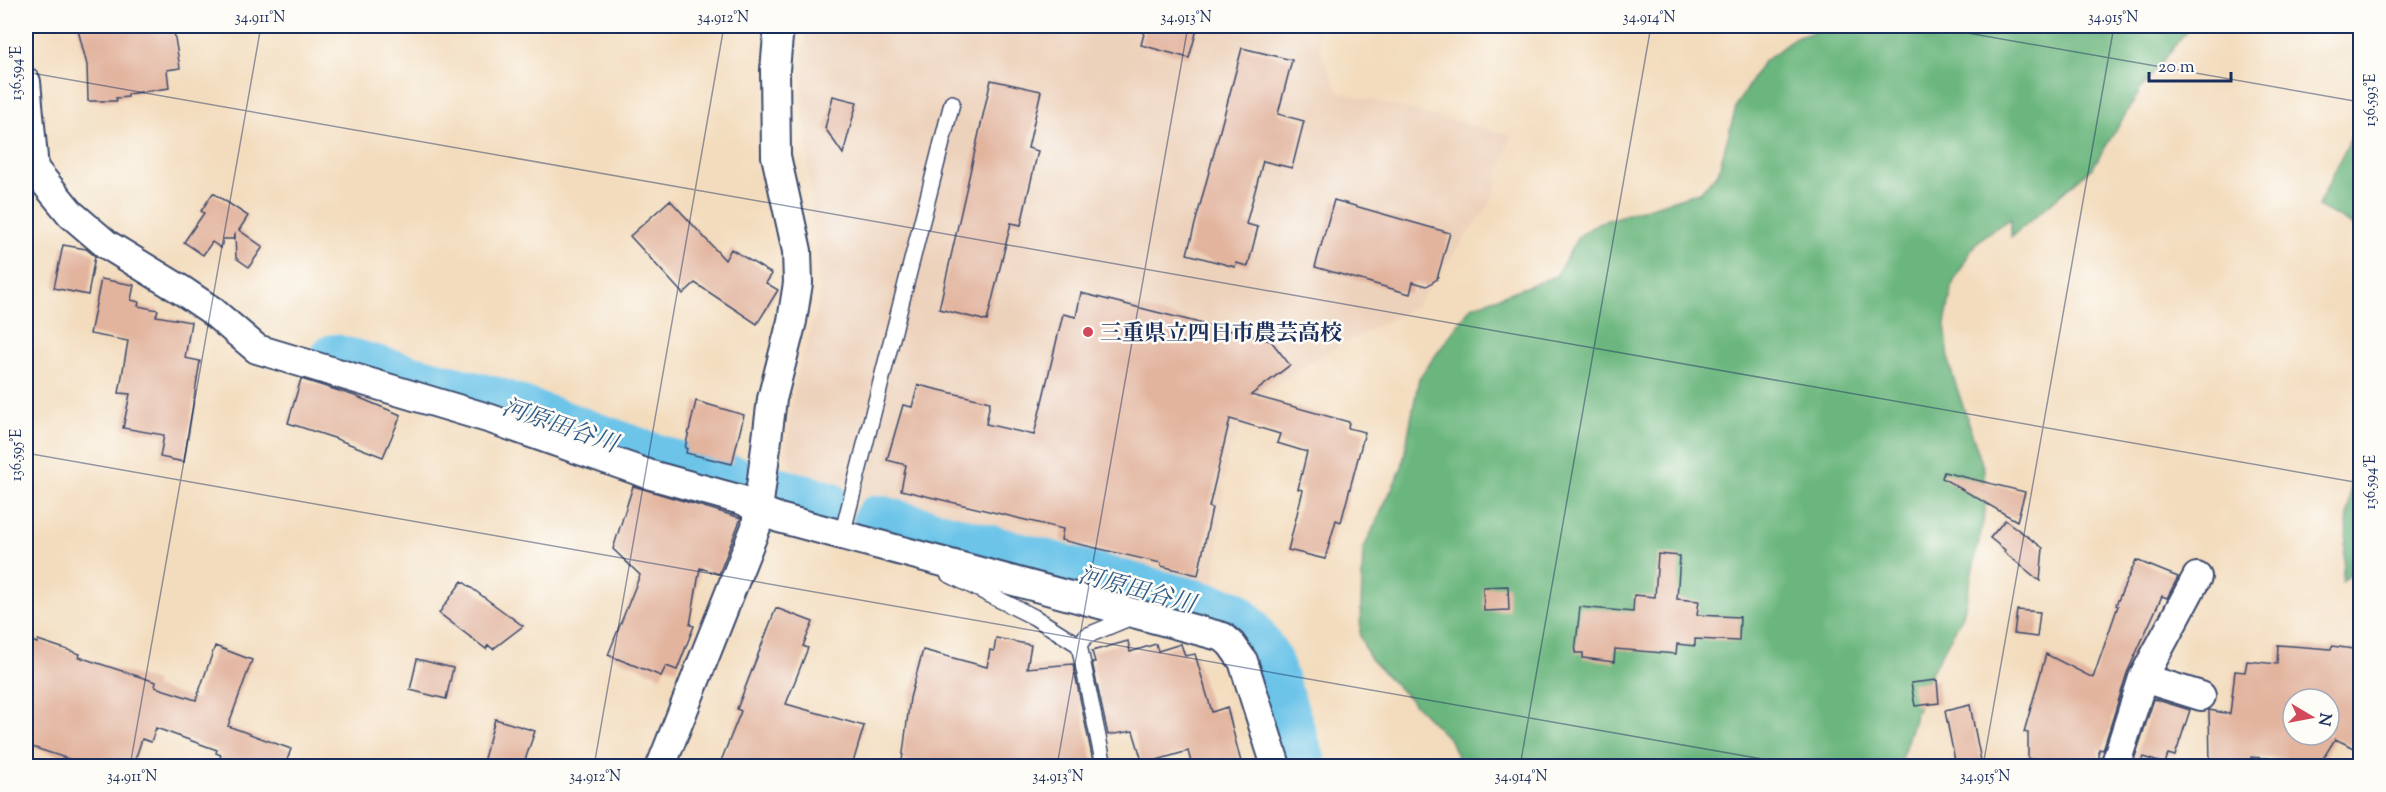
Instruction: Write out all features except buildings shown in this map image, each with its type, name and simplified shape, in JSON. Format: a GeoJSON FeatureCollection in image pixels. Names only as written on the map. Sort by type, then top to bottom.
{"type":"FeatureCollection","features":[{"type":"Feature","properties":{"kind":"street"},"geometry":{"type":"LineString","coordinates":[[661,766],[756,527],[772,399],[792,321],[798,282],[796,251],[776,156],[775,70],[779,26]]}},
{"type":"Feature","properties":{"kind":"street"},"geometry":{"type":"LineString","coordinates":[[26,81],[34,169],[64,206],[106,244],[211,310],[257,349],[491,418],[651,475],[745,501],[760,494]]}},
{"type":"Feature","properties":{"kind":"street"},"geometry":{"type":"LineString","coordinates":[[760,494],[779,518],[1223,637],[1243,661],[1276,766]]}},
{"type":"Feature","properties":{"kind":"street"},"geometry":{"type":"LineString","coordinates":[[2115,766],[2143,678],[2197,577]]}},
{"type":"Feature","properties":{"kind":"street"},"geometry":{"type":"LineString","coordinates":[[2143,678],[2201,696]]}},
{"type":"Feature","properties":{"kind":"lane"},"geometry":{"type":"LineString","coordinates":[[842,535],[952,103]]}},
{"type":"Feature","properties":{"kind":"lane"},"geometry":{"type":"LineString","coordinates":[[903,551],[1034,617],[1079,645],[1104,766]]}},
{"type":"Feature","properties":{"kind":"lane"},"geometry":{"type":"LineString","coordinates":[[1079,645],[1086,636],[1136,615]]}},
{"type":"Feature","properties":{"kind":"shaded area","name":"三重県立四日市農芸高校"},"geometry":{"type":"Polygon","coordinates":[[[807,26],[1317,26],[1321,52],[1339,92],[1512,135],[1491,203],[1415,307],[1316,358],[1253,402],[1227,459],[1214,592],[1190,591],[1005,544],[798,484],[786,452],[795,382],[820,299],[800,74],[807,26]]]}},
{"type":"Feature","properties":{"kind":"green space"},"geometry":{"type":"Polygon","coordinates":[[[1833,26],[2190,26],[2141,89],[2093,167],[2011,237],[2011,219],[1992,230],[1975,244],[1953,283],[1945,324],[1950,367],[1984,470],[1985,513],[1963,615],[1926,682],[1899,766],[1461,766],[1450,740],[1370,659],[1360,636],[1363,550],[1402,467],[1419,378],[1471,307],[1556,276],[1578,237],[1598,223],[1700,192],[1718,173],[1737,104],[1762,63],[1795,38],[1833,26]]]}},
{"type":"Feature","properties":{"kind":"green space"},"geometry":{"type":"Polygon","coordinates":[[[2360,119],[2360,229],[2318,206],[2360,119]]]}},
{"type":"Feature","properties":{"kind":"green space"},"geometry":{"type":"Polygon","coordinates":[[[2360,377],[2360,562],[2342,582],[2360,377]]]}},
{"type":"Feature","properties":{"kind":"waterway","name":"河原田谷川"},"geometry":{"type":"LineString","coordinates":[[334,359],[499,403],[671,464],[826,505]]}},
{"type":"Feature","properties":{"kind":"waterway","name":"河原田谷川"},"geometry":{"type":"LineString","coordinates":[[878,520],[1231,614],[1245,628],[1266,658],[1302,766]]}},
{"type":"Feature","properties":{"kind":"place","name":"三重県立四日市農芸高校"},"geometry":{"type":"Point","coordinates":[1088,332]}}]}
